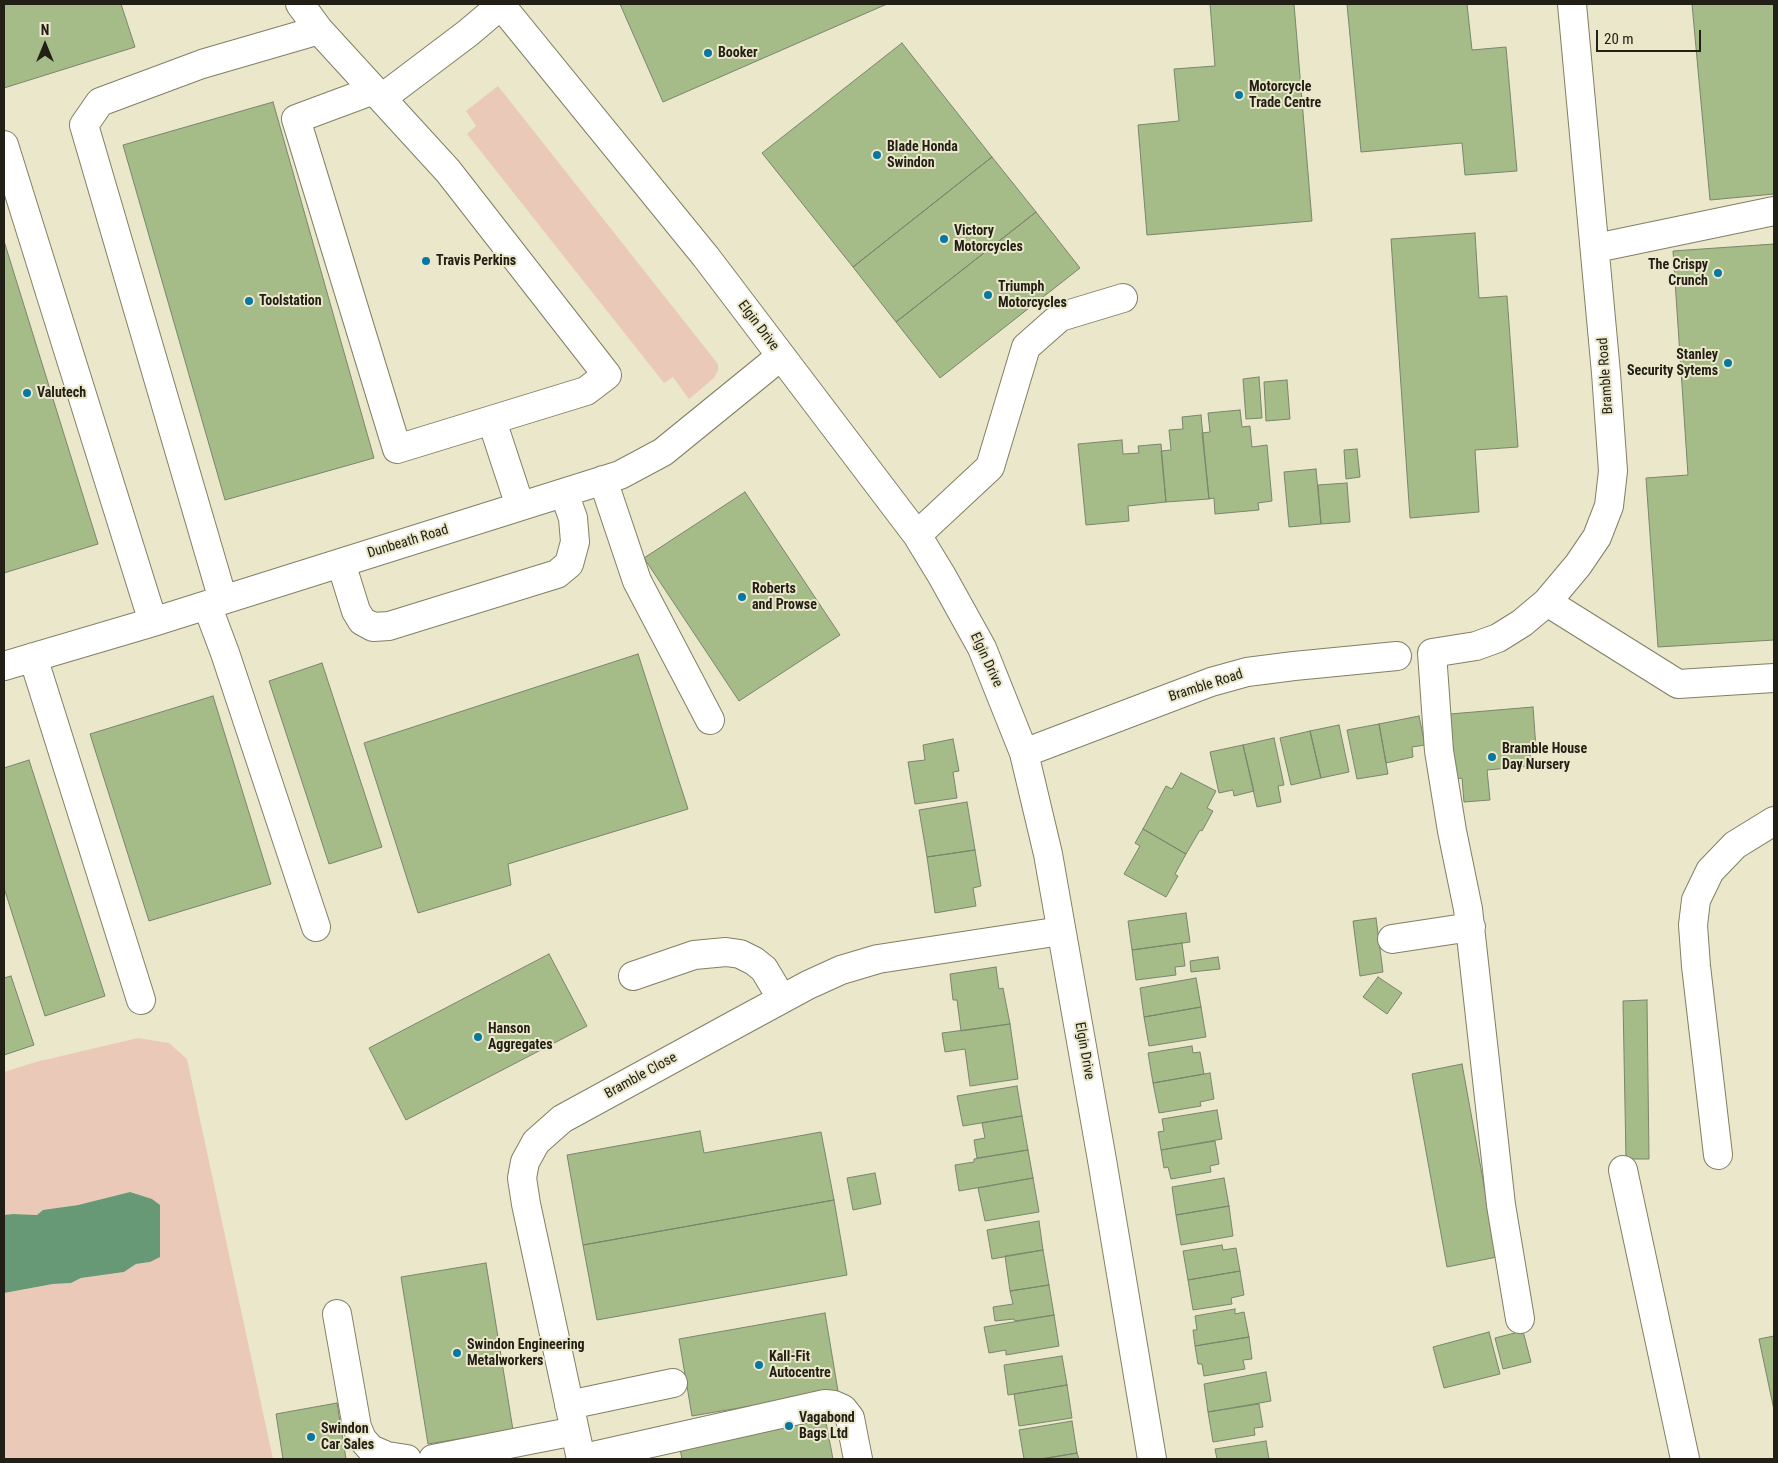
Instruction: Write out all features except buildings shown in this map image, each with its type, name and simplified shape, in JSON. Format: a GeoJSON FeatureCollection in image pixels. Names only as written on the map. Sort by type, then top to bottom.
{"type":"FeatureCollection","features":[{"type":"Feature","properties":{"kind":"street"},"geometry":{"type":"LineString","coordinates":[[300,4],[319,30],[378,94],[448,171],[607,375],[586,391],[397,449],[296,119],[378,94],[468,33],[500,4]]}},
{"type":"Feature","properties":{"kind":"street","name":"Elgin Drive"},"geometry":{"type":"LineString","coordinates":[[500,4],[706,257],[916,535],[942,576],[982,648],[1024,753],[1048,854],[1101,1150],[1152,1459]]}},
{"type":"Feature","properties":{"kind":"street","name":"Bramble Road"},"geometry":{"type":"LineString","coordinates":[[1471,927],[1439,751],[1432,653],[1476,646],[1498,638],[1522,623],[1547,602],[1578,565],[1597,538],[1609,506],[1613,471],[1596,248],[1572,4]]}},
{"type":"Feature","properties":{"kind":"street"},"geometry":{"type":"LineString","coordinates":[[316,927],[225,653],[215,602],[84,125],[100,102],[202,64],[319,30]]}},
{"type":"Feature","properties":{"kind":"street"},"geometry":{"type":"LineString","coordinates":[[4,144],[153,622]]}},
{"type":"Feature","properties":{"kind":"street"},"geometry":{"type":"LineString","coordinates":[[1596,248],[1774,211]]}},
{"type":"Feature","properties":{"kind":"street"},"geometry":{"type":"LineString","coordinates":[[916,535],[990,466],[1026,347],[1060,317],[1123,298]]}},
{"type":"Feature","properties":{"kind":"street","name":"Dunbeath Road"},"geometry":{"type":"LineString","coordinates":[[4,666],[153,622],[620,475],[663,452],[781,356]]}},
{"type":"Feature","properties":{"kind":"street"},"geometry":{"type":"LineString","coordinates":[[492,421],[520,506]]}},
{"type":"Feature","properties":{"kind":"street"},"geometry":{"type":"LineString","coordinates":[[603,480],[638,581],[710,720]]}},
{"type":"Feature","properties":{"kind":"street"},"geometry":{"type":"LineString","coordinates":[[341,562],[356,611],[362,621],[373,627],[389,626],[557,574],[569,564],[575,542],[573,518],[564,493]]}},
{"type":"Feature","properties":{"kind":"street"},"geometry":{"type":"LineString","coordinates":[[1547,602],[1678,684],[1774,678]]}},
{"type":"Feature","properties":{"kind":"street","name":"Bramble Road"},"geometry":{"type":"LineString","coordinates":[[1024,753],[1211,682],[1247,672],[1397,656]]}},
{"type":"Feature","properties":{"kind":"street"},"geometry":{"type":"LineString","coordinates":[[33,657],[141,1000]]}},
{"type":"Feature","properties":{"kind":"street"},"geometry":{"type":"LineString","coordinates":[[1718,1155],[1696,966],[1693,925],[1696,900],[1710,871],[1735,844],[1774,821]]}},
{"type":"Feature","properties":{"kind":"street"},"geometry":{"type":"LineString","coordinates":[[1392,939],[1471,927],[1501,1205],[1520,1319]]}},
{"type":"Feature","properties":{"kind":"street","name":"Bramble Close"},"geometry":{"type":"LineString","coordinates":[[580,1459],[522,1178],[525,1162],[536,1142],[562,1119],[782,999],[842,970],[878,958],[1061,931]]}},
{"type":"Feature","properties":{"kind":"street"},"geometry":{"type":"LineString","coordinates":[[634,976],[694,955],[726,952],[747,958],[764,969],[782,999]]}},
{"type":"Feature","properties":{"kind":"street"},"geometry":{"type":"LineString","coordinates":[[1624,1170],[1684,1459]]}},
{"type":"Feature","properties":{"kind":"street"},"geometry":{"type":"LineString","coordinates":[[337,1314],[357,1427],[362,1439],[371,1449],[387,1456],[407,1459]]}},
{"type":"Feature","properties":{"kind":"street"},"geometry":{"type":"LineString","coordinates":[[433,1459],[572,1418],[673,1383]]}},
{"type":"Feature","properties":{"kind":"street"},"geometry":{"type":"LineString","coordinates":[[580,1459],[825,1404],[843,1409],[850,1418],[858,1459]]}},
{"type":"Feature","properties":{"kind":"shaded area"},"geometry":{"type":"Polygon","coordinates":[[[498,86],[718,364],[718,370],[714,378],[689,399],[673,377],[664,383],[467,134],[476,126],[466,111],[498,86]]]}},
{"type":"Feature","properties":{"kind":"shaded area"},"geometry":{"type":"Polygon","coordinates":[[[138,1038],[169,1043],[187,1059],[273,1459],[4,1459],[4,1293],[53,1284],[71,1283],[81,1278],[124,1272],[136,1264],[150,1262],[136,1194],[130,1192],[63,1207],[37,1215],[4,1215],[4,1072],[36,1062],[138,1038]]]}},
{"type":"Feature","properties":{"kind":"shaded area"},"geometry":{"type":"Polygon","coordinates":[[[130,1192],[152,1199],[160,1205],[160,1257],[150,1262],[136,1264],[124,1272],[81,1278],[71,1283],[53,1284],[4,1293],[4,1215],[37,1215],[43,1210],[78,1205],[130,1192]]]}},
{"type":"Feature","properties":{"kind":"place","name":"Booker"},"geometry":{"type":"Point","coordinates":[708,53]}},
{"type":"Feature","properties":{"kind":"place","name":"Motorcycle Trade Centre"},"geometry":{"type":"Point","coordinates":[1239,95]}},
{"type":"Feature","properties":{"kind":"place","name":"Blade Honda Swindon"},"geometry":{"type":"Point","coordinates":[877,155]}},
{"type":"Feature","properties":{"kind":"place","name":"Victory Motorcycles"},"geometry":{"type":"Point","coordinates":[944,239]}},
{"type":"Feature","properties":{"kind":"place","name":"Travis Perkins"},"geometry":{"type":"Point","coordinates":[426,261]}},
{"type":"Feature","properties":{"kind":"place","name":"The Crispy Crunch"},"geometry":{"type":"Point","coordinates":[1718,273]}},
{"type":"Feature","properties":{"kind":"place","name":"Triumph Motorcycles"},"geometry":{"type":"Point","coordinates":[988,295]}},
{"type":"Feature","properties":{"kind":"place","name":"Toolstation"},"geometry":{"type":"Point","coordinates":[249,301]}},
{"type":"Feature","properties":{"kind":"place","name":"Stanley Security Sytems"},"geometry":{"type":"Point","coordinates":[1728,363]}},
{"type":"Feature","properties":{"kind":"place","name":"Valutech"},"geometry":{"type":"Point","coordinates":[27,393]}},
{"type":"Feature","properties":{"kind":"place","name":"Roberts and Prowse"},"geometry":{"type":"Point","coordinates":[742,597]}},
{"type":"Feature","properties":{"kind":"place","name":"Bramble House Day Nursery"},"geometry":{"type":"Point","coordinates":[1492,757]}},
{"type":"Feature","properties":{"kind":"place","name":"Hanson Aggregates"},"geometry":{"type":"Point","coordinates":[478,1037]}},
{"type":"Feature","properties":{"kind":"place","name":"Swindon Engineering Metalworkers"},"geometry":{"type":"Point","coordinates":[457,1353]}},
{"type":"Feature","properties":{"kind":"place","name":"Kall-Fit Autocentre"},"geometry":{"type":"Point","coordinates":[759,1365]}},
{"type":"Feature","properties":{"kind":"place","name":"Vagabond Bags Ltd"},"geometry":{"type":"Point","coordinates":[789,1426]}},
{"type":"Feature","properties":{"kind":"place","name":"Swindon Car Sales"},"geometry":{"type":"Point","coordinates":[311,1437]}}]}
